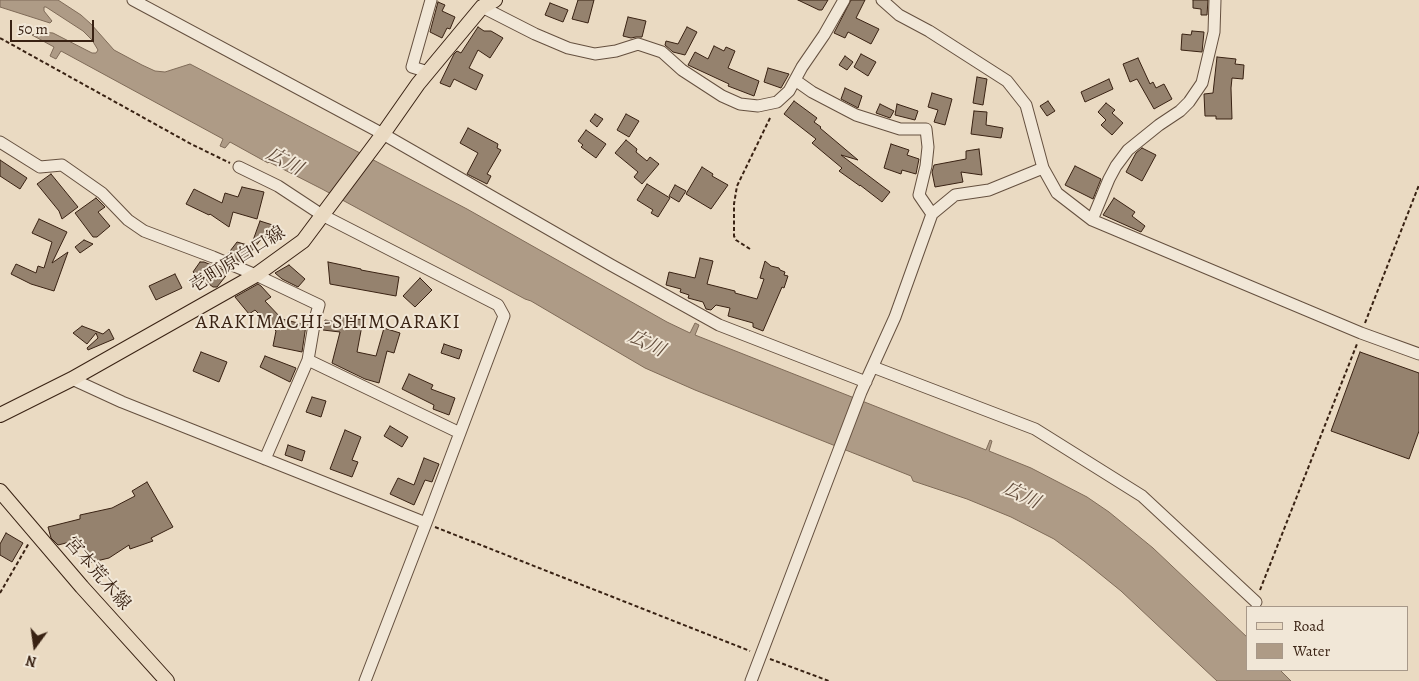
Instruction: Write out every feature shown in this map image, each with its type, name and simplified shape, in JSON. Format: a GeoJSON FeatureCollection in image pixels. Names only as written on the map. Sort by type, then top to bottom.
{"type":"FeatureCollection","features":[{"type":"Feature","properties":{"kind":"main road","name":"壱町原白口線"},"geometry":{"type":"LineString","coordinates":[[0,415],[72,379],[256,275],[303,241],[418,84],[482,7],[495,0]]}},
{"type":"Feature","properties":{"kind":"main road","name":"宮本荒木線"},"geometry":{"type":"LineString","coordinates":[[0,491],[82,588],[167,681]]}},
{"type":"Feature","properties":{"kind":"street"},"geometry":{"type":"LineString","coordinates":[[133,0],[383,134],[719,325],[863,387]]}},
{"type":"Feature","properties":{"kind":"street"},"geometry":{"type":"LineString","coordinates":[[428,72],[412,67],[431,0]]}},
{"type":"Feature","properties":{"kind":"street"},"geometry":{"type":"LineString","coordinates":[[482,7],[535,34],[568,48],[595,54],[616,51],[638,44],[662,52],[682,70],[722,96],[740,104],[758,106],[777,102],[789,92],[802,67],[824,35],[844,0]]}},
{"type":"Feature","properties":{"kind":"street"},"geometry":{"type":"LineString","coordinates":[[882,0],[899,15],[930,31],[1007,81],[1026,105],[1043,168],[1057,193],[1092,220],[1361,334],[1419,354]]}},
{"type":"Feature","properties":{"kind":"street"},"geometry":{"type":"LineString","coordinates":[[1092,220],[1109,179],[1128,150],[1158,125],[1180,111],[1189,102],[1202,82],[1214,32],[1215,0]]}},
{"type":"Feature","properties":{"kind":"street"},"geometry":{"type":"LineString","coordinates":[[795,80],[812,92],[856,115],[900,129],[926,128],[928,146],[926,166],[919,195],[932,214]]}},
{"type":"Feature","properties":{"kind":"street"},"geometry":{"type":"LineString","coordinates":[[0,142],[40,166],[62,165],[102,193],[128,220],[144,231],[256,275],[319,305],[308,360],[266,459]]}},
{"type":"Feature","properties":{"kind":"street"},"geometry":{"type":"LineString","coordinates":[[239,167],[278,186],[498,305],[504,316],[364,681]]}},
{"type":"Feature","properties":{"kind":"street"},"geometry":{"type":"LineString","coordinates":[[751,681],[863,387],[895,317],[932,214],[955,195],[989,190],[1043,168]]}},
{"type":"Feature","properties":{"kind":"street"},"geometry":{"type":"LineString","coordinates":[[308,360],[460,433]]}},
{"type":"Feature","properties":{"kind":"street"},"geometry":{"type":"LineString","coordinates":[[873,367],[1035,428],[1142,496],[1256,602]]}},
{"type":"Feature","properties":{"kind":"street"},"geometry":{"type":"LineString","coordinates":[[72,379],[122,402],[426,523]]}},
{"type":"Feature","properties":{"kind":"path"},"geometry":{"type":"LineString","coordinates":[[0,38],[191,144],[239,167]]}},
{"type":"Feature","properties":{"kind":"path"},"geometry":{"type":"LineString","coordinates":[[750,249],[739,243],[734,236],[734,204],[737,186],[777,102]]}},
{"type":"Feature","properties":{"kind":"path"},"geometry":{"type":"LineString","coordinates":[[1256,602],[1419,185]]}},
{"type":"Feature","properties":{"kind":"path"},"geometry":{"type":"LineString","coordinates":[[426,523],[829,681]]}},
{"type":"Feature","properties":{"kind":"path"},"geometry":{"type":"LineString","coordinates":[[0,593],[36,533]]}},
{"type":"Feature","properties":{"kind":"water","name":"広川"},"geometry":{"type":"Polygon","coordinates":[[[0,0],[58,0],[81,15],[114,50],[142,65],[155,71],[165,72],[190,64],[467,209],[667,322],[690,333],[695,323],[699,325],[695,335],[986,450],[990,440],[992,441],[989,451],[1031,468],[1087,497],[1109,512],[1153,548],[1246,636],[1246,671],[1281,671],[1291,681],[1217,681],[1121,591],[1054,539],[1011,517],[967,499],[913,481],[911,476],[695,390],[645,368],[531,301],[322,189],[230,142],[225,148],[220,146],[223,139],[61,51],[56,59],[50,56],[54,47],[32,35],[41,32],[53,33],[92,53],[96,53],[98,50],[83,31],[46,7],[44,7],[44,11],[52,21],[50,23],[0,7],[0,0]]]}},
{"type":"Feature","properties":{"kind":"building"},"geometry":{"type":"Polygon","coordinates":[[[578,0],[594,0],[588,23],[572,19],[578,0]]]}},
{"type":"Feature","properties":{"kind":"building"},"geometry":{"type":"Polygon","coordinates":[[[798,0],[828,0],[822,10],[819,10],[798,0]]]}},
{"type":"Feature","properties":{"kind":"building"},"geometry":{"type":"Polygon","coordinates":[[[851,0],[865,0],[856,18],[879,29],[871,44],[848,32],[845,38],[834,33],[851,0]]]}},
{"type":"Feature","properties":{"kind":"building"},"geometry":{"type":"Polygon","coordinates":[[[1193,0],[1208,0],[1207,15],[1201,15],[1201,9],[1193,8],[1193,0]]]}},
{"type":"Feature","properties":{"kind":"building"},"geometry":{"type":"Polygon","coordinates":[[[438,2],[445,5],[442,11],[455,17],[450,29],[447,28],[442,38],[430,32],[438,2]]]}},
{"type":"Feature","properties":{"kind":"building"},"geometry":{"type":"Polygon","coordinates":[[[550,3],[568,10],[563,22],[545,15],[550,3]]]}},
{"type":"Feature","properties":{"kind":"building"},"geometry":{"type":"Polygon","coordinates":[[[628,17],[646,21],[642,37],[631,38],[623,36],[628,17]]]}},
{"type":"Feature","properties":{"kind":"building"},"geometry":{"type":"Polygon","coordinates":[[[478,27],[484,31],[491,31],[503,38],[490,58],[478,50],[469,68],[483,75],[476,90],[454,79],[450,87],[440,83],[454,54],[457,51],[461,53],[478,27]]]}},
{"type":"Feature","properties":{"kind":"building"},"geometry":{"type":"Polygon","coordinates":[[[687,27],[697,32],[685,55],[673,52],[665,45],[666,41],[678,44],[687,27]]]}},
{"type":"Feature","properties":{"kind":"building"},"geometry":{"type":"Polygon","coordinates":[[[1192,31],[1204,32],[1202,52],[1181,50],[1182,34],[1191,35],[1192,31]]]}},
{"type":"Feature","properties":{"kind":"building"},"geometry":{"type":"Polygon","coordinates":[[[714,46],[724,51],[726,47],[735,51],[728,68],[759,81],[754,96],[728,86],[729,84],[688,65],[695,52],[708,59],[714,46]]]}},
{"type":"Feature","properties":{"kind":"building"},"geometry":{"type":"Polygon","coordinates":[[[861,54],[876,62],[868,76],[854,67],[861,54]]]}},
{"type":"Feature","properties":{"kind":"building"},"geometry":{"type":"Polygon","coordinates":[[[845,56],[853,62],[847,70],[839,65],[845,56]]]}},
{"type":"Feature","properties":{"kind":"building"},"geometry":{"type":"Polygon","coordinates":[[[1217,57],[1236,59],[1235,64],[1244,65],[1243,79],[1232,78],[1232,119],[1216,119],[1216,116],[1205,116],[1204,94],[1213,93],[1217,57]]]}},
{"type":"Feature","properties":{"kind":"building"},"geometry":{"type":"Polygon","coordinates":[[[1138,58],[1150,84],[1153,82],[1156,88],[1164,84],[1172,99],[1154,109],[1137,79],[1130,82],[1123,64],[1138,58]]]}},
{"type":"Feature","properties":{"kind":"building"},"geometry":{"type":"Polygon","coordinates":[[[768,68],[789,74],[781,88],[764,82],[768,68]]]}},
{"type":"Feature","properties":{"kind":"building"},"geometry":{"type":"Polygon","coordinates":[[[977,77],[987,79],[983,105],[973,103],[977,77]]]}},
{"type":"Feature","properties":{"kind":"building"},"geometry":{"type":"Polygon","coordinates":[[[1109,79],[1113,89],[1085,102],[1081,92],[1109,79]]]}},
{"type":"Feature","properties":{"kind":"building"},"geometry":{"type":"Polygon","coordinates":[[[845,88],[862,96],[858,108],[841,99],[845,88]]]}},
{"type":"Feature","properties":{"kind":"building"},"geometry":{"type":"Polygon","coordinates":[[[932,93],[952,99],[945,125],[934,122],[938,110],[928,107],[932,93]]]}},
{"type":"Feature","properties":{"kind":"building"},"geometry":{"type":"Polygon","coordinates":[[[794,101],[817,118],[814,122],[858,160],[841,155],[890,192],[882,202],[839,171],[842,168],[812,143],[816,139],[784,114],[794,101]]]}},
{"type":"Feature","properties":{"kind":"building"},"geometry":{"type":"Polygon","coordinates":[[[1048,101],[1055,111],[1047,116],[1040,106],[1048,101]]]}},
{"type":"Feature","properties":{"kind":"building"},"geometry":{"type":"Polygon","coordinates":[[[1106,103],[1115,110],[1112,113],[1123,123],[1112,135],[1101,125],[1106,120],[1098,112],[1106,103]]]}},
{"type":"Feature","properties":{"kind":"building"},"geometry":{"type":"Polygon","coordinates":[[[880,104],[894,111],[890,118],[876,113],[880,104]]]}},
{"type":"Feature","properties":{"kind":"building"},"geometry":{"type":"Polygon","coordinates":[[[897,104],[918,111],[915,120],[895,115],[897,104]]]}},
{"type":"Feature","properties":{"kind":"building"},"geometry":{"type":"Polygon","coordinates":[[[974,111],[987,112],[986,125],[1003,128],[1001,138],[971,134],[974,111]]]}},
{"type":"Feature","properties":{"kind":"building"},"geometry":{"type":"Polygon","coordinates":[[[595,114],[603,119],[597,127],[590,121],[595,114]]]}},
{"type":"Feature","properties":{"kind":"building"},"geometry":{"type":"Polygon","coordinates":[[[626,114],[639,121],[629,137],[617,130],[626,114]]]}},
{"type":"Feature","properties":{"kind":"building"},"geometry":{"type":"Polygon","coordinates":[[[468,128],[498,144],[497,148],[501,150],[487,174],[491,176],[487,184],[467,174],[478,153],[460,143],[468,128]]]}},
{"type":"Feature","properties":{"kind":"building"},"geometry":{"type":"Polygon","coordinates":[[[586,130],[606,144],[596,158],[581,147],[583,145],[578,141],[586,130]]]}},
{"type":"Feature","properties":{"kind":"building"},"geometry":{"type":"Polygon","coordinates":[[[626,140],[647,161],[650,157],[659,164],[642,184],[634,177],[638,172],[615,153],[626,140]]]}},
{"type":"Feature","properties":{"kind":"building"},"geometry":{"type":"Polygon","coordinates":[[[891,144],[909,150],[907,155],[919,159],[916,174],[902,170],[901,174],[884,168],[891,144]]]}},
{"type":"Feature","properties":{"kind":"building"},"geometry":{"type":"Polygon","coordinates":[[[1142,148],[1156,155],[1142,181],[1126,172],[1136,153],[1142,148]]]}},
{"type":"Feature","properties":{"kind":"building"},"geometry":{"type":"Polygon","coordinates":[[[979,149],[982,175],[961,172],[963,182],[935,187],[932,172],[934,165],[966,159],[966,151],[979,149]]]}},
{"type":"Feature","properties":{"kind":"building"},"geometry":{"type":"Polygon","coordinates":[[[0,160],[27,178],[20,189],[0,176],[0,160]]]}},
{"type":"Feature","properties":{"kind":"building"},"geometry":{"type":"Polygon","coordinates":[[[1075,166],[1101,179],[1093,199],[1065,185],[1075,166]]]}},
{"type":"Feature","properties":{"kind":"building"},"geometry":{"type":"Polygon","coordinates":[[[702,167],[713,174],[712,176],[728,185],[711,209],[686,194],[702,167]]]}},
{"type":"Feature","properties":{"kind":"building"},"geometry":{"type":"Polygon","coordinates":[[[51,174],[78,207],[62,219],[59,211],[37,184],[51,174]]]}},
{"type":"Feature","properties":{"kind":"building"},"geometry":{"type":"Polygon","coordinates":[[[647,184],[670,198],[658,217],[651,213],[653,210],[637,200],[647,184]]]}},
{"type":"Feature","properties":{"kind":"building"},"geometry":{"type":"Polygon","coordinates":[[[675,185],[686,191],[679,202],[669,196],[675,185]]]}},
{"type":"Feature","properties":{"kind":"building"},"geometry":{"type":"Polygon","coordinates":[[[242,187],[264,192],[257,219],[233,212],[229,227],[210,214],[186,204],[194,189],[222,203],[225,193],[238,197],[242,187]]]}},
{"type":"Feature","properties":{"kind":"building"},"geometry":{"type":"Polygon","coordinates":[[[96,198],[105,207],[98,212],[110,226],[97,237],[93,237],[75,213],[96,198]]]}},
{"type":"Feature","properties":{"kind":"building"},"geometry":{"type":"Polygon","coordinates":[[[1114,198],[1135,212],[1132,216],[1145,226],[1141,232],[1103,215],[1114,198]]]}},
{"type":"Feature","properties":{"kind":"building"},"geometry":{"type":"Polygon","coordinates":[[[39,219],[67,232],[52,263],[68,252],[54,291],[31,284],[11,274],[16,264],[36,273],[38,266],[44,268],[52,242],[32,233],[39,219]]]}},
{"type":"Feature","properties":{"kind":"building"},"geometry":{"type":"Polygon","coordinates":[[[260,221],[279,227],[274,242],[262,238],[243,262],[227,255],[237,242],[251,246],[260,221]]]}},
{"type":"Feature","properties":{"kind":"building"},"geometry":{"type":"Polygon","coordinates":[[[84,240],[93,244],[80,253],[75,247],[84,240]]]}},
{"type":"Feature","properties":{"kind":"building"},"geometry":{"type":"Polygon","coordinates":[[[700,258],[713,261],[707,284],[757,299],[764,279],[760,278],[765,261],[785,272],[784,275],[788,276],[784,288],[782,287],[763,331],[753,327],[753,323],[728,316],[730,308],[716,305],[711,310],[706,309],[703,302],[688,298],[689,295],[680,292],[681,289],[666,285],[669,272],[695,278],[700,258]]]}},
{"type":"Feature","properties":{"kind":"building"},"geometry":{"type":"Polygon","coordinates":[[[200,262],[229,272],[217,287],[213,287],[193,272],[200,262]]]}},
{"type":"Feature","properties":{"kind":"building"},"geometry":{"type":"Polygon","coordinates":[[[328,262],[399,277],[396,296],[330,284],[328,262]]]}},
{"type":"Feature","properties":{"kind":"building"},"geometry":{"type":"Polygon","coordinates":[[[289,265],[305,279],[298,287],[275,273],[289,265]]]}},
{"type":"Feature","properties":{"kind":"building"},"geometry":{"type":"Polygon","coordinates":[[[175,274],[182,288],[156,300],[149,286],[175,274]]]}},
{"type":"Feature","properties":{"kind":"building"},"geometry":{"type":"Polygon","coordinates":[[[420,278],[432,290],[415,307],[403,296],[420,278]]]}},
{"type":"Feature","properties":{"kind":"building"},"geometry":{"type":"Polygon","coordinates":[[[258,284],[271,297],[265,301],[282,319],[306,325],[302,352],[273,346],[276,331],[255,310],[249,314],[235,297],[258,284]]]}},
{"type":"Feature","properties":{"kind":"building"},"geometry":{"type":"Polygon","coordinates":[[[339,316],[363,320],[357,352],[376,356],[384,328],[400,333],[394,353],[387,351],[379,383],[365,379],[332,363],[340,332],[323,330],[325,320],[338,322],[339,316]]]}},
{"type":"Feature","properties":{"kind":"building"},"geometry":{"type":"Polygon","coordinates":[[[82,326],[103,334],[109,329],[114,339],[88,350],[87,348],[98,338],[96,333],[87,344],[73,333],[82,326]]]}},
{"type":"Feature","properties":{"kind":"building"},"geometry":{"type":"Polygon","coordinates":[[[444,344],[462,350],[459,359],[441,353],[444,344]]]}},
{"type":"Feature","properties":{"kind":"building"},"geometry":{"type":"Polygon","coordinates":[[[201,352],[227,362],[219,382],[193,371],[201,352]]]}},
{"type":"Feature","properties":{"kind":"building"},"geometry":{"type":"Polygon","coordinates":[[[1360,352],[1419,373],[1419,431],[1409,459],[1331,431],[1360,352]]]}},
{"type":"Feature","properties":{"kind":"building"},"geometry":{"type":"Polygon","coordinates":[[[265,356],[296,368],[290,382],[260,367],[265,356]]]}},
{"type":"Feature","properties":{"kind":"building"},"geometry":{"type":"Polygon","coordinates":[[[409,374],[433,385],[431,389],[455,398],[449,415],[433,409],[434,405],[402,389],[409,374]]]}},
{"type":"Feature","properties":{"kind":"building"},"geometry":{"type":"Polygon","coordinates":[[[312,397],[326,401],[321,417],[306,412],[312,397]]]}},
{"type":"Feature","properties":{"kind":"building"},"geometry":{"type":"Polygon","coordinates":[[[390,426],[408,437],[402,447],[384,436],[390,426]]]}},
{"type":"Feature","properties":{"kind":"building"},"geometry":{"type":"Polygon","coordinates":[[[345,430],[361,437],[352,460],[358,462],[352,477],[330,469],[345,430]]]}},
{"type":"Feature","properties":{"kind":"building"},"geometry":{"type":"Polygon","coordinates":[[[288,445],[305,451],[302,461],[285,455],[288,445]]]}},
{"type":"Feature","properties":{"kind":"building"},"geometry":{"type":"Polygon","coordinates":[[[424,458],[439,464],[432,482],[425,480],[414,505],[390,494],[398,478],[414,485],[424,458]]]}},
{"type":"Feature","properties":{"kind":"building"},"geometry":{"type":"Polygon","coordinates":[[[147,482],[173,527],[151,538],[153,541],[130,549],[129,545],[109,558],[88,563],[82,539],[58,545],[51,538],[48,527],[80,519],[80,515],[112,508],[135,496],[132,491],[147,482]]]}},
{"type":"Feature","properties":{"kind":"building"},"geometry":{"type":"Polygon","coordinates":[[[6,533],[23,543],[12,562],[0,555],[0,544],[6,533]]]}},
{"type":"Feature","properties":{"kind":"district","name":"ARAKIMACHI-SHIMOARAKI"},"geometry":{"type":"Point","coordinates":[328,323]}}]}
